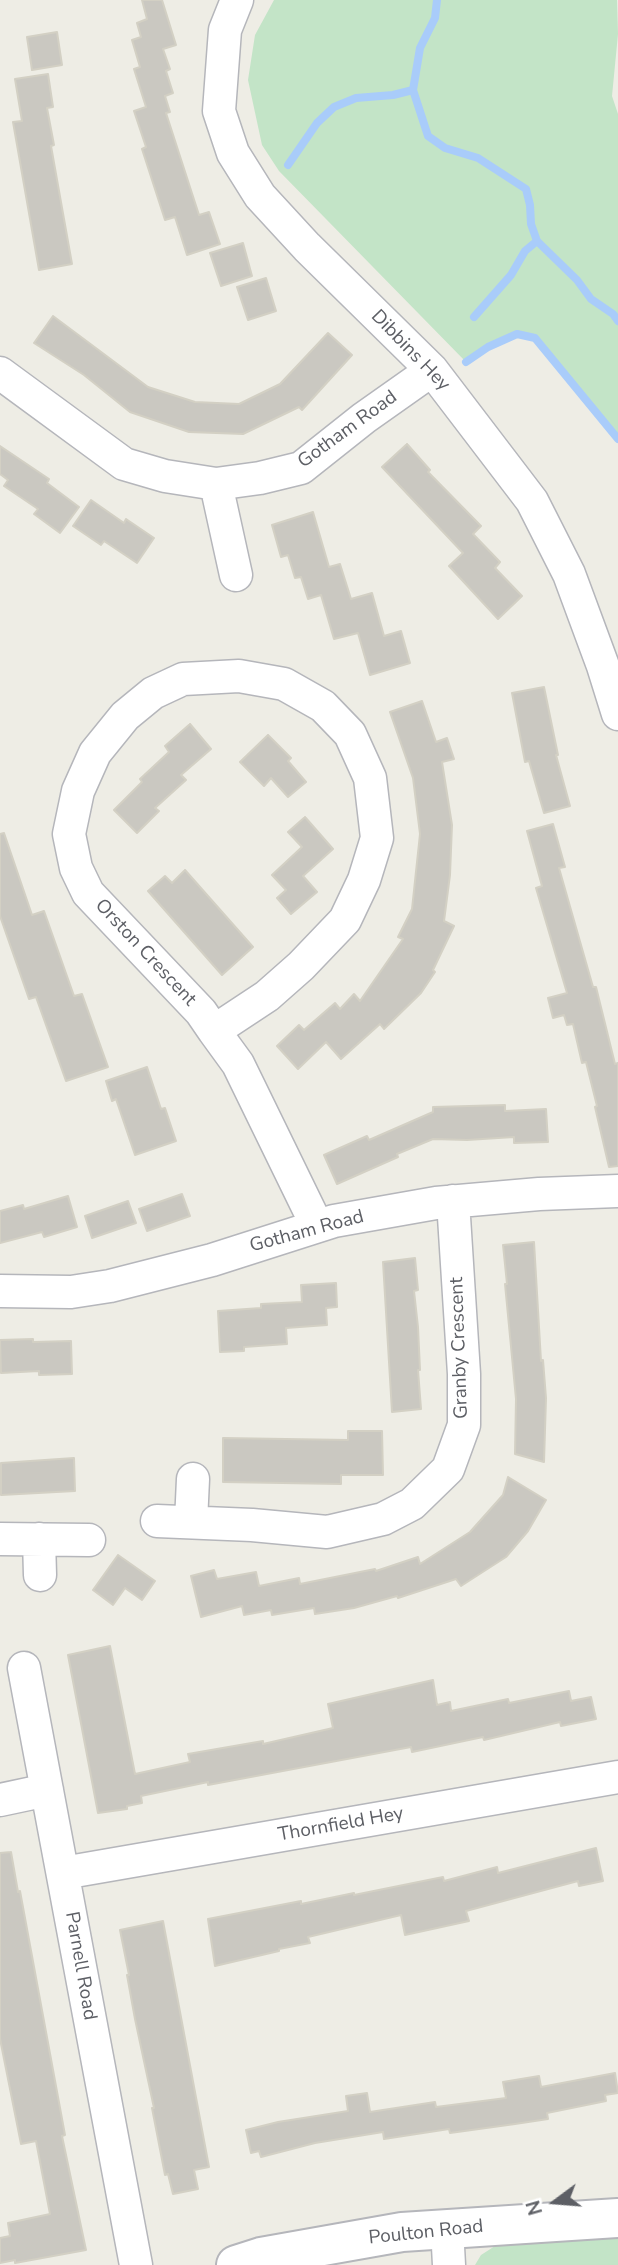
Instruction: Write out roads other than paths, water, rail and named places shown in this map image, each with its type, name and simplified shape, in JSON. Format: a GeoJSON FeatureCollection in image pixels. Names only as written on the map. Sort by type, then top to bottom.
{"type":"FeatureCollection","features":[{"type":"Feature","properties":{"kind":"street","name":"Dibbins Hey"},"geometry":{"type":"LineString","coordinates":[[237,0],[225,30],[219,111],[233,153],[260,196],[307,247],[432,370],[532,501],[569,574],[618,714]]}},
{"type":"Feature","properties":{"kind":"street","name":"Gotham Road"},"geometry":{"type":"LineString","coordinates":[[0,373],[124,464],[165,476],[216,484],[260,478],[301,468],[364,418],[432,370]]}},
{"type":"Feature","properties":{"kind":"street"},"geometry":{"type":"LineString","coordinates":[[216,484],[224,559]]}},
{"type":"Feature","properties":{"kind":"street","name":"Orston Crescent"},"geometry":{"type":"LineString","coordinates":[[214,1031],[267,996],[301,966],[345,920],[365,880],[377,838],[370,778],[350,734],[323,706],[284,684],[239,676],[183,680],[153,693],[125,716],[95,753],[78,791],[69,834],[76,868],[88,893],[201,1012],[214,1031],[238,1064],[317,1226]]}},
{"type":"Feature","properties":{"kind":"street","name":"Gotham Road"},"geometry":{"type":"LineString","coordinates":[[0,1291],[71,1292],[110,1286],[184,1268],[334,1221],[453,1201],[618,1191]]}},
{"type":"Feature","properties":{"kind":"street","name":"Granby Crescent"},"geometry":{"type":"LineString","coordinates":[[157,1521],[252,1525],[327,1532],[383,1519],[412,1504],[448,1469],[464,1425],[464,1374],[453,1201]]}},
{"type":"Feature","properties":{"kind":"street"},"geometry":{"type":"LineString","coordinates":[[191,1522],[193,1479]]}},
{"type":"Feature","properties":{"kind":"street"},"geometry":{"type":"LineString","coordinates":[[0,1539],[89,1540]]}},
{"type":"Feature","properties":{"kind":"street"},"geometry":{"type":"LineString","coordinates":[[39,1539],[40,1576]]}},
{"type":"Feature","properties":{"kind":"street","name":"Parnell Road"},"geometry":{"type":"LineString","coordinates":[[24,1668],[136,2265]]}},
{"type":"Feature","properties":{"kind":"street","name":"Thornfield Hey"},"geometry":{"type":"LineString","coordinates":[[63,1874],[618,1777]]}},
{"type":"Feature","properties":{"kind":"street"},"geometry":{"type":"LineString","coordinates":[[0,1800],[47,1790]]}},
{"type":"Feature","properties":{"kind":"street","name":"Poulton Road"},"geometry":{"type":"LineString","coordinates":[[236,2265],[261,2257],[401,2232],[448,2247],[618,2218]]}},
{"type":"Feature","properties":{"kind":"waterway"},"geometry":{"type":"LineString","coordinates":[[437,0],[435,18],[420,48],[413,90],[428,136],[445,148],[478,158],[526,189],[531,224],[537,241],[577,280],[591,299],[613,314],[618,321]]}},
{"type":"Feature","properties":{"kind":"waterway"},"geometry":{"type":"LineString","coordinates":[[288,165],[317,123],[334,107],[356,98],[393,95],[413,90]]}},
{"type":"Feature","properties":{"kind":"waterway"},"geometry":{"type":"LineString","coordinates":[[474,317],[511,275],[525,251],[537,241]]}},
{"type":"Feature","properties":{"kind":"waterway"},"geometry":{"type":"LineString","coordinates":[[466,362],[488,347],[517,334],[535,338],[618,439]]}}]}
